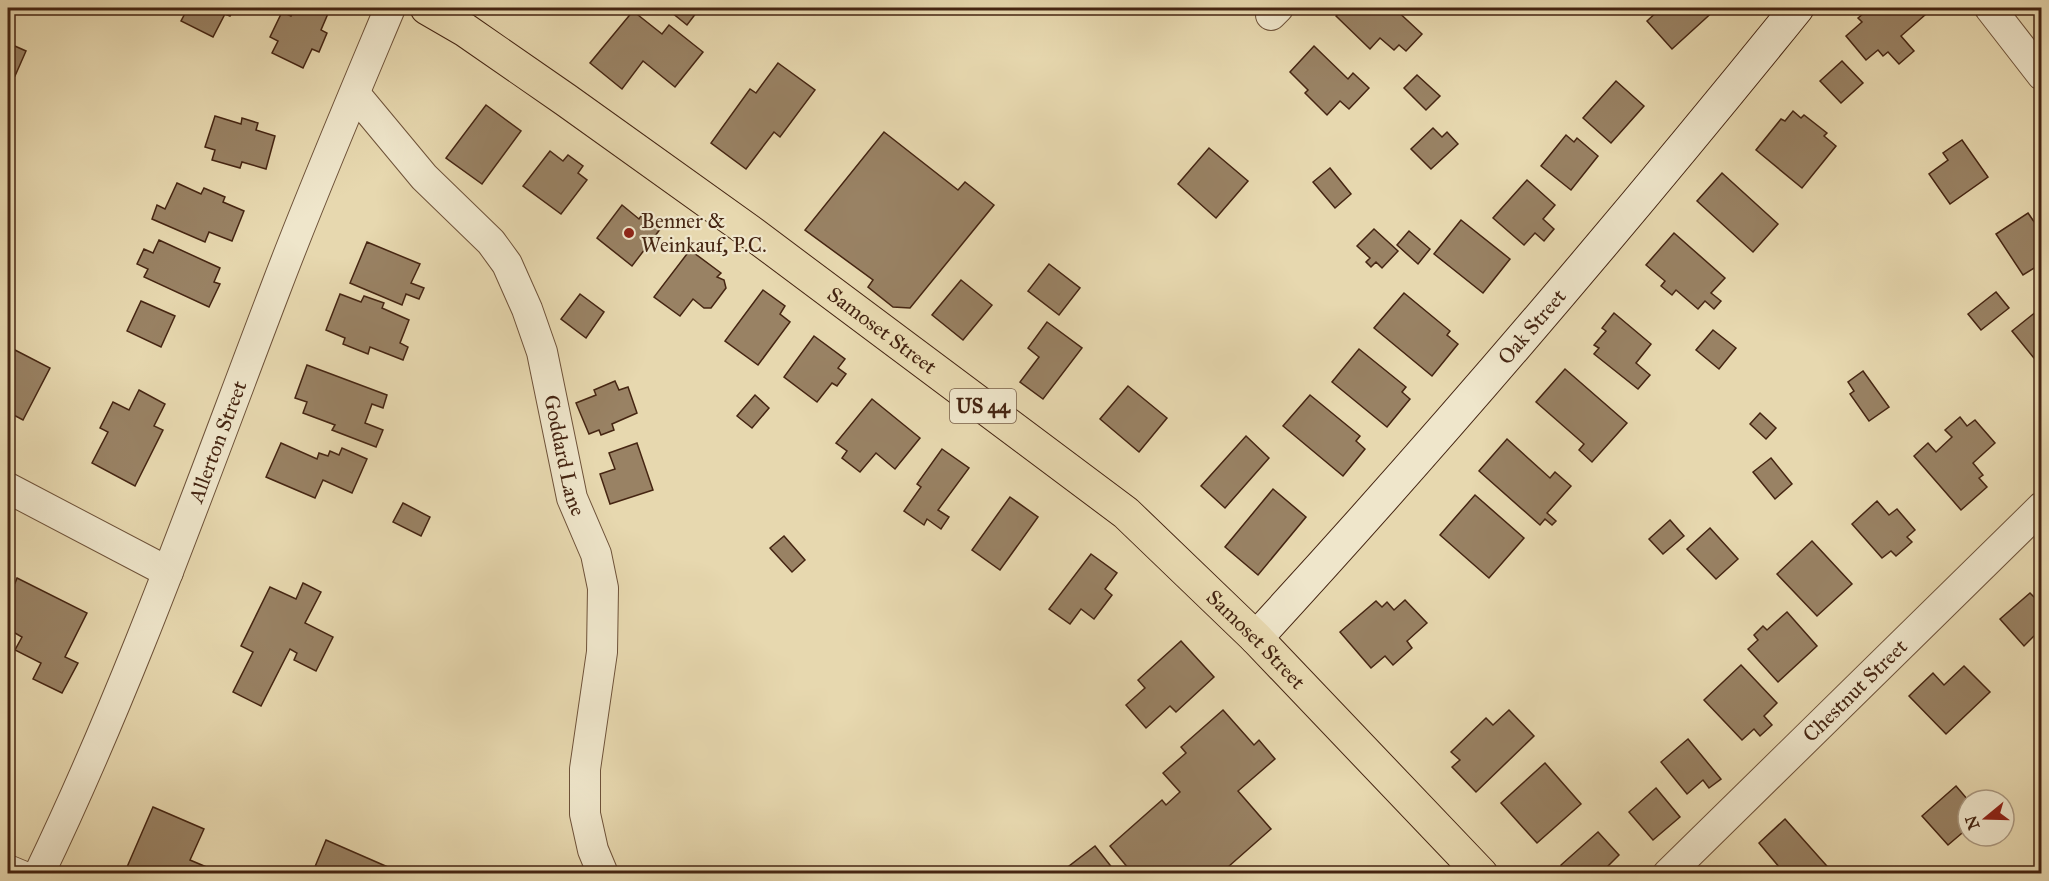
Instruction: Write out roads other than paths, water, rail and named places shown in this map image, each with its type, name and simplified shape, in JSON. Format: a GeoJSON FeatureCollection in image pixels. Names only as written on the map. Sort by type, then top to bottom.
{"type":"FeatureCollection","features":[{"type":"Feature","properties":{"kind":"main road","name":"Samoset Street"},"geometry":{"type":"LineString","coordinates":[[427,8],[465,30],[720,211],[1126,513],[1256,638],[1481,873]]}},
{"type":"Feature","properties":{"kind":"main road","name":"Oak Street"},"geometry":{"type":"LineString","coordinates":[[1256,638],[1467,404],[1675,159],[1797,8]]}},
{"type":"Feature","properties":{"kind":"street","name":"Allerton Street"},"geometry":{"type":"LineString","coordinates":[[38,873],[62,824],[168,572],[276,287],[390,8]]}},
{"type":"Feature","properties":{"kind":"street"},"geometry":{"type":"LineString","coordinates":[[1990,8],[2042,75]]}},
{"type":"Feature","properties":{"kind":"street","name":"Goddard Lane"},"geometry":{"type":"LineString","coordinates":[[355,94],[424,177],[491,242],[511,273],[542,352],[572,498],[596,554],[603,588],[602,652],[585,769],[585,814],[593,850],[603,873]]}},
{"type":"Feature","properties":{"kind":"street"},"geometry":{"type":"LineString","coordinates":[[8,488],[168,572]]}},
{"type":"Feature","properties":{"kind":"street","name":"Chestnut Street"},"geometry":{"type":"LineString","coordinates":[[1668,873],[2042,507]]}},
{"type":"Feature","properties":{"kind":"lane"},"geometry":{"type":"LineString","coordinates":[[8,861],[38,873]]}},
{"type":"Feature","properties":{"kind":"place","name":"Benner & Weinkauf, P.C."},"geometry":{"type":"Point","coordinates":[629,233]}}]}
